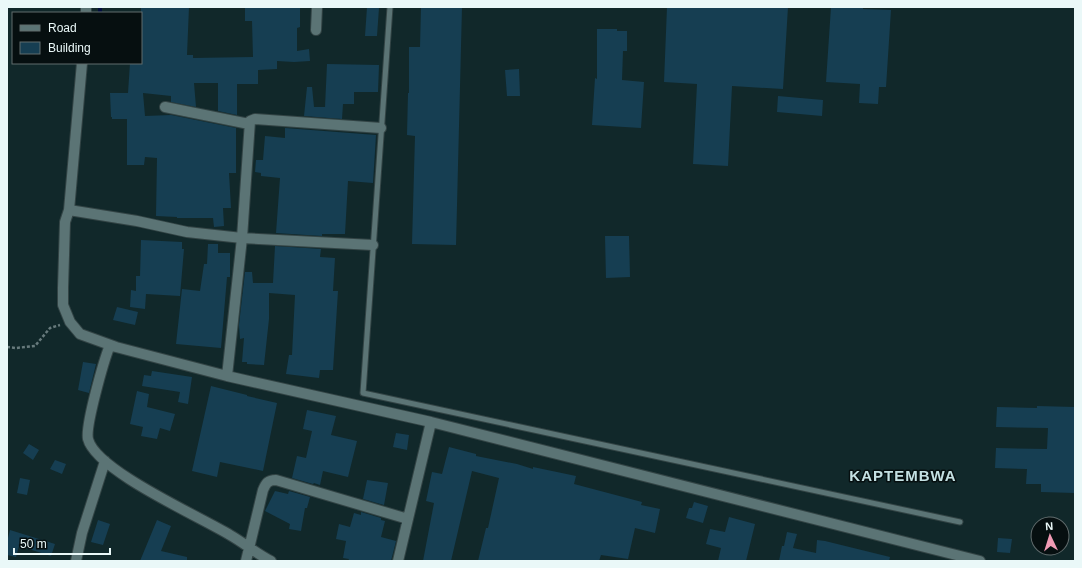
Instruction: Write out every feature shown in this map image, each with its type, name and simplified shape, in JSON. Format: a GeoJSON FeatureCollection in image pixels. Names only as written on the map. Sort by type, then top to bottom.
{"type":"FeatureCollection","features":[{"type":"Feature","properties":{"kind":"street"},"geometry":{"type":"LineString","coordinates":[[316,30],[318,7]]}},
{"type":"Feature","properties":{"kind":"street"},"geometry":{"type":"LineString","coordinates":[[82,64],[69,210],[65,222],[62,288],[63,305],[70,322],[80,334],[110,345],[228,376],[430,422],[980,561]]}},
{"type":"Feature","properties":{"kind":"street"},"geometry":{"type":"LineString","coordinates":[[165,107],[249,124]]}},
{"type":"Feature","properties":{"kind":"street"},"geometry":{"type":"LineString","coordinates":[[228,376],[242,238],[250,121],[255,119],[381,128]]}},
{"type":"Feature","properties":{"kind":"street"},"geometry":{"type":"LineString","coordinates":[[69,210],[142,222],[187,232],[242,238],[373,245]]}},
{"type":"Feature","properties":{"kind":"street"},"geometry":{"type":"LineString","coordinates":[[110,345],[90,417],[88,431],[88,440],[97,456],[136,484],[230,535],[271,561]]}},
{"type":"Feature","properties":{"kind":"street"},"geometry":{"type":"LineString","coordinates":[[398,561],[430,422]]}},
{"type":"Feature","properties":{"kind":"street"},"geometry":{"type":"LineString","coordinates":[[76,561],[82,533],[105,461]]}},
{"type":"Feature","properties":{"kind":"street"},"geometry":{"type":"LineString","coordinates":[[246,561],[263,490],[270,480],[276,480],[408,518]]}},
{"type":"Feature","properties":{"kind":"lane"},"geometry":{"type":"LineString","coordinates":[[390,7],[363,393],[960,522]]}},
{"type":"Feature","properties":{"kind":"path"},"geometry":{"type":"LineString","coordinates":[[7,347],[16,348],[34,346],[50,328],[70,322]]}},
{"type":"Feature","properties":{"kind":"building"},"geometry":{"type":"Polygon","coordinates":[[[141,7],[189,7],[187,55],[193,55],[193,58],[253,57],[252,21],[245,21],[245,7],[300,7],[300,27],[297,28],[297,51],[309,49],[310,61],[277,61],[277,69],[258,70],[258,84],[237,84],[237,115],[218,111],[218,83],[194,83],[196,107],[171,102],[171,96],[143,93],[145,116],[171,115],[236,128],[236,173],[229,173],[231,208],[223,208],[224,226],[214,227],[213,218],[177,218],[156,216],[157,158],[145,157],[144,165],[127,165],[127,119],[112,119],[110,93],[128,93],[130,64],[142,64],[141,7]]]}},
{"type":"Feature","properties":{"kind":"building"},"geometry":{"type":"Polygon","coordinates":[[[367,7],[379,8],[377,36],[365,36],[367,7]]]}},
{"type":"Feature","properties":{"kind":"building"},"geometry":{"type":"Polygon","coordinates":[[[421,7],[462,7],[456,245],[412,244],[415,136],[407,135],[409,47],[420,47],[421,7]]]}},
{"type":"Feature","properties":{"kind":"building"},"geometry":{"type":"Polygon","coordinates":[[[667,7],[788,7],[783,89],[732,86],[728,166],[693,164],[697,84],[664,82],[667,7]]]}},
{"type":"Feature","properties":{"kind":"building"},"geometry":{"type":"Polygon","coordinates":[[[831,7],[863,7],[863,9],[891,10],[886,87],[879,87],[878,104],[859,103],[860,84],[826,82],[831,7]]]}},
{"type":"Feature","properties":{"kind":"building"},"geometry":{"type":"Polygon","coordinates":[[[597,29],[617,29],[617,31],[627,31],[627,51],[623,51],[622,80],[644,82],[641,128],[592,125],[595,78],[597,79],[597,29]]]}},
{"type":"Feature","properties":{"kind":"building"},"geometry":{"type":"Polygon","coordinates":[[[327,64],[379,65],[378,92],[354,92],[354,104],[343,104],[342,119],[304,116],[307,87],[312,87],[314,107],[325,107],[327,64]]]}},
{"type":"Feature","properties":{"kind":"building"},"geometry":{"type":"Polygon","coordinates":[[[519,69],[520,96],[507,96],[505,70],[519,69]]]}},
{"type":"Feature","properties":{"kind":"building"},"geometry":{"type":"Polygon","coordinates":[[[778,96],[823,100],[822,116],[777,112],[778,96]]]}},
{"type":"Feature","properties":{"kind":"building"},"geometry":{"type":"Polygon","coordinates":[[[285,128],[376,135],[373,183],[348,181],[345,234],[322,234],[322,236],[276,233],[280,178],[261,176],[261,173],[255,172],[256,160],[263,160],[265,136],[285,138],[285,128]]]}},
{"type":"Feature","properties":{"kind":"building"},"geometry":{"type":"Polygon","coordinates":[[[605,236],[629,236],[630,277],[606,278],[605,236]]]}},
{"type":"Feature","properties":{"kind":"building"},"geometry":{"type":"Polygon","coordinates":[[[141,240],[182,242],[182,249],[184,249],[180,296],[146,294],[145,309],[130,307],[131,290],[136,291],[136,276],[140,276],[141,240]]]}},
{"type":"Feature","properties":{"kind":"building"},"geometry":{"type":"Polygon","coordinates":[[[208,244],[218,244],[218,253],[230,253],[230,277],[227,277],[221,348],[176,344],[182,289],[200,291],[204,264],[207,264],[208,244]]]}},
{"type":"Feature","properties":{"kind":"building"},"geometry":{"type":"Polygon","coordinates":[[[275,246],[321,249],[320,257],[335,258],[333,291],[338,291],[333,370],[320,370],[319,378],[286,374],[289,355],[292,355],[295,295],[269,293],[269,319],[264,365],[247,364],[247,362],[242,362],[244,338],[240,339],[239,325],[245,272],[252,272],[253,283],[273,283],[275,246]]]}},
{"type":"Feature","properties":{"kind":"building"},"geometry":{"type":"Polygon","coordinates":[[[117,307],[138,312],[135,325],[113,320],[117,307]]]}},
{"type":"Feature","properties":{"kind":"building"},"geometry":{"type":"Polygon","coordinates":[[[83,362],[96,364],[89,393],[78,390],[83,362]]]}},
{"type":"Feature","properties":{"kind":"building"},"geometry":{"type":"Polygon","coordinates":[[[152,371],[192,377],[188,404],[178,402],[180,392],[142,386],[144,375],[151,376],[152,371]]]}},
{"type":"Feature","properties":{"kind":"building"},"geometry":{"type":"Polygon","coordinates":[[[211,386],[277,403],[263,471],[220,462],[217,477],[192,471],[211,386]]]}},
{"type":"Feature","properties":{"kind":"building"},"geometry":{"type":"Polygon","coordinates":[[[137,391],[149,394],[147,407],[175,414],[170,431],[160,428],[157,439],[141,436],[143,427],[130,424],[137,391]]]}},
{"type":"Feature","properties":{"kind":"building"},"geometry":{"type":"Polygon","coordinates":[[[1037,406],[1075,407],[1075,493],[1041,492],[1041,484],[1026,484],[1027,469],[995,468],[996,448],[1047,449],[1048,428],[996,427],[997,407],[1037,408],[1037,406]]]}},
{"type":"Feature","properties":{"kind":"building"},"geometry":{"type":"Polygon","coordinates":[[[307,410],[336,416],[331,435],[357,441],[348,477],[323,471],[320,485],[292,478],[297,456],[306,458],[312,431],[303,429],[307,410]]]}},
{"type":"Feature","properties":{"kind":"building"},"geometry":{"type":"Polygon","coordinates":[[[396,433],[409,435],[407,450],[393,447],[396,433]]]}},
{"type":"Feature","properties":{"kind":"building"},"geometry":{"type":"Polygon","coordinates":[[[29,444],[39,450],[33,460],[23,453],[29,444]]]}},
{"type":"Feature","properties":{"kind":"building"},"geometry":{"type":"Polygon","coordinates":[[[449,447],[476,454],[476,456],[517,464],[533,469],[533,467],[576,476],[574,484],[642,502],[641,505],[660,509],[655,533],[635,528],[628,559],[601,555],[599,561],[478,561],[486,528],[488,528],[499,478],[472,471],[451,561],[423,561],[434,503],[426,501],[432,472],[442,474],[449,447]]]}},
{"type":"Feature","properties":{"kind":"building"},"geometry":{"type":"Polygon","coordinates":[[[55,460],[66,464],[62,474],[50,469],[55,460]]]}},
{"type":"Feature","properties":{"kind":"building"},"geometry":{"type":"Polygon","coordinates":[[[20,478],[30,480],[27,495],[17,493],[20,478]]]}},
{"type":"Feature","properties":{"kind":"building"},"geometry":{"type":"Polygon","coordinates":[[[367,480],[388,483],[384,505],[363,499],[367,480]]]}},
{"type":"Feature","properties":{"kind":"building"},"geometry":{"type":"Polygon","coordinates":[[[275,491],[288,494],[289,491],[310,497],[307,508],[305,508],[301,531],[289,529],[290,524],[265,511],[275,491]]]}},
{"type":"Feature","properties":{"kind":"building"},"geometry":{"type":"Polygon","coordinates":[[[694,502],[708,506],[703,523],[686,518],[689,508],[692,508],[694,502]]]}},
{"type":"Feature","properties":{"kind":"building"},"geometry":{"type":"Polygon","coordinates":[[[361,512],[381,518],[381,520],[385,521],[381,537],[396,541],[391,561],[348,561],[349,559],[343,558],[346,541],[336,539],[339,524],[350,527],[354,513],[361,515],[361,512]]]}},
{"type":"Feature","properties":{"kind":"building"},"geometry":{"type":"Polygon","coordinates":[[[729,517],[755,524],[746,561],[718,561],[721,548],[706,544],[710,529],[725,532],[729,517]]]}},
{"type":"Feature","properties":{"kind":"building"},"geometry":{"type":"Polygon","coordinates":[[[98,520],[110,524],[103,545],[91,542],[98,520]]]}},
{"type":"Feature","properties":{"kind":"building"},"geometry":{"type":"Polygon","coordinates":[[[157,520],[171,526],[161,551],[187,557],[187,561],[140,561],[157,520]]]}},
{"type":"Feature","properties":{"kind":"building"},"geometry":{"type":"Polygon","coordinates":[[[10,530],[55,544],[51,556],[19,546],[16,557],[7,555],[7,542],[10,530]]]}},
{"type":"Feature","properties":{"kind":"building"},"geometry":{"type":"Polygon","coordinates":[[[787,532],[797,534],[793,548],[816,553],[817,540],[825,541],[890,557],[889,561],[779,561],[787,532]]]}},
{"type":"Feature","properties":{"kind":"building"},"geometry":{"type":"Polygon","coordinates":[[[998,538],[1012,539],[1010,553],[997,552],[998,538]]]}},
{"type":"Feature","properties":{"kind":"waterway"},"geometry":{"type":"LineString","coordinates":[[100,7],[100,12]]}},
{"type":"Feature","properties":{"kind":"district","name":"KAPTEMBWA"},"geometry":{"type":"Point","coordinates":[903,475]}}]}
